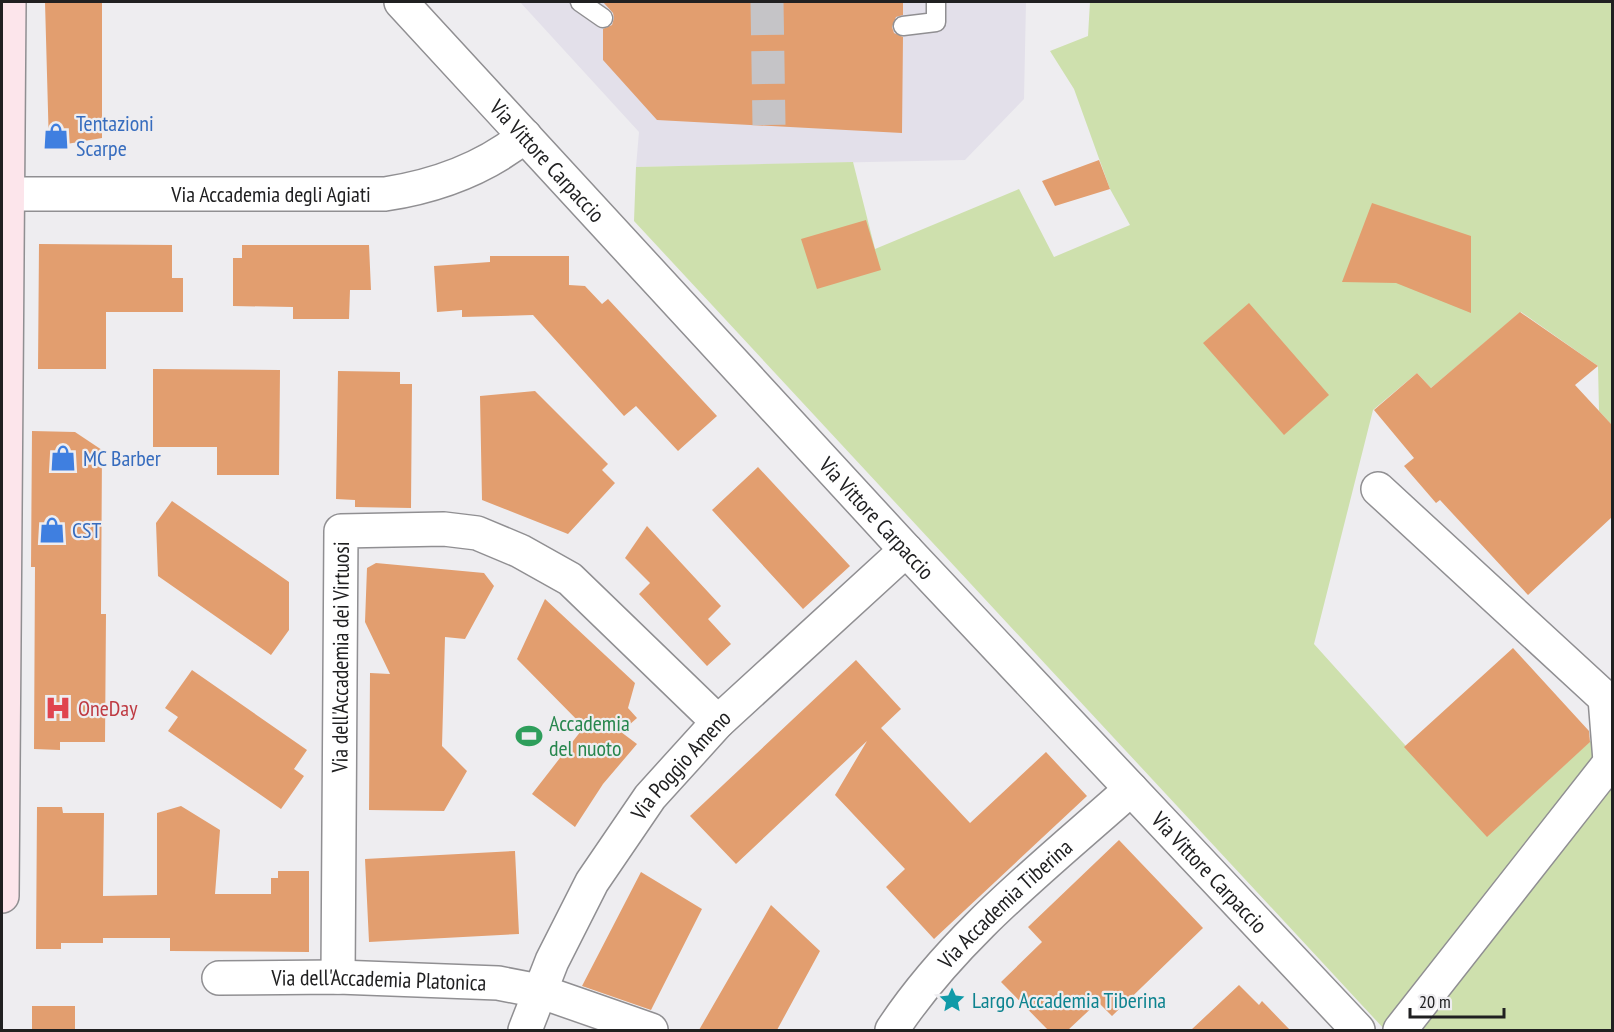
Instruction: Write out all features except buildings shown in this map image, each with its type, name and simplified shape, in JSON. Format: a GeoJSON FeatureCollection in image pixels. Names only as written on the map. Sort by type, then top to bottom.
{"type":"FeatureCollection","features":[{"type":"Feature","properties":{"kind":"street"},"geometry":{"type":"LineString","coordinates":[[2,896],[4,194],[9,2]]}},
{"type":"Feature","properties":{"kind":"street","name":"Via Vittore Carpaccio"},"geometry":{"type":"LineString","coordinates":[[401,2],[906,550],[1358,1030]]}},
{"type":"Feature","properties":{"kind":"street","name":"Via Accademia degli Agiati"},"geometry":{"type":"LineString","coordinates":[[4,194],[385,194],[426,186],[465,172],[494,159],[525,136]]}},
{"type":"Feature","properties":{"kind":"street"},"geometry":{"type":"LineString","coordinates":[[1378,489],[1605,698],[1611,760],[1400,1030]]}},
{"type":"Feature","properties":{"kind":"street","name":"Via dell'Accademia dei Virtuosi"},"geometry":{"type":"LineString","coordinates":[[338,977],[341,531],[444,529],[477,534],[520,551],[570,579],[718,722]]}},
{"type":"Feature","properties":{"kind":"street","name":"Via Poggio Ameno"},"geometry":{"type":"LineString","coordinates":[[525,1030],[539,991],[567,929],[592,882],[650,797],[718,722],[906,550]]}},
{"type":"Feature","properties":{"kind":"street","name":"Via Accademia Tiberina"},"geometry":{"type":"LineString","coordinates":[[902,1025],[951,954],[1022,886],[1131,789]]}},
{"type":"Feature","properties":{"kind":"street","name":"Via dell'Accademia Platonica"},"geometry":{"type":"LineString","coordinates":[[219,978],[338,977],[498,983],[539,991],[651,1030]]}},
{"type":"Feature","properties":{"kind":"lane"},"geometry":{"type":"LineString","coordinates":[[580,2],[603,18]]}},
{"type":"Feature","properties":{"kind":"lane"},"geometry":{"type":"LineString","coordinates":[[903,26],[936,22],[936,2]]}},
{"type":"Feature","properties":{"kind":"shaded area"},"geometry":{"type":"Polygon","coordinates":[[[520,2],[1026,2],[1024,99],[965,160],[636,167],[639,132],[520,2]]]}},
{"type":"Feature","properties":{"kind":"green space"},"geometry":{"type":"Polygon","coordinates":[[[1090,2],[1612,2],[1612,425],[1599,411],[1598,366],[1521,312],[1431,388],[1417,373],[1373,410],[1314,644],[1487,836],[1595,737],[1600,759],[1385,1030],[634,221],[636,167],[853,162],[875,249],[1019,189],[1054,257],[1130,225],[1110,189],[1074,89],[1050,51],[1088,36],[1090,2]]]}},
{"type":"Feature","properties":{"kind":"green space"},"geometry":{"type":"Polygon","coordinates":[[[1612,774],[1612,1030],[1418,1030],[1612,774]]]}},
{"type":"Feature","properties":{"kind":"tunnel"},"geometry":{"type":"LineString","coordinates":[[767,2],[769,125]]}},
{"type":"Feature","properties":{"kind":"place","name":"Tentazioni Scarpe"},"geometry":{"type":"Point","coordinates":[56,136]}},
{"type":"Feature","properties":{"kind":"place","name":"MC Barber"},"geometry":{"type":"Point","coordinates":[63,458]}},
{"type":"Feature","properties":{"kind":"place","name":"CST"},"geometry":{"type":"Point","coordinates":[52,530]}},
{"type":"Feature","properties":{"kind":"place","name":"OneDay"},"geometry":{"type":"Point","coordinates":[58,708]}},
{"type":"Feature","properties":{"kind":"place","name":"Accademia del nuoto"},"geometry":{"type":"Point","coordinates":[529,736]}},
{"type":"Feature","properties":{"kind":"place","name":"Largo Accademia Tiberina"},"geometry":{"type":"Point","coordinates":[952,1000]}}]}
